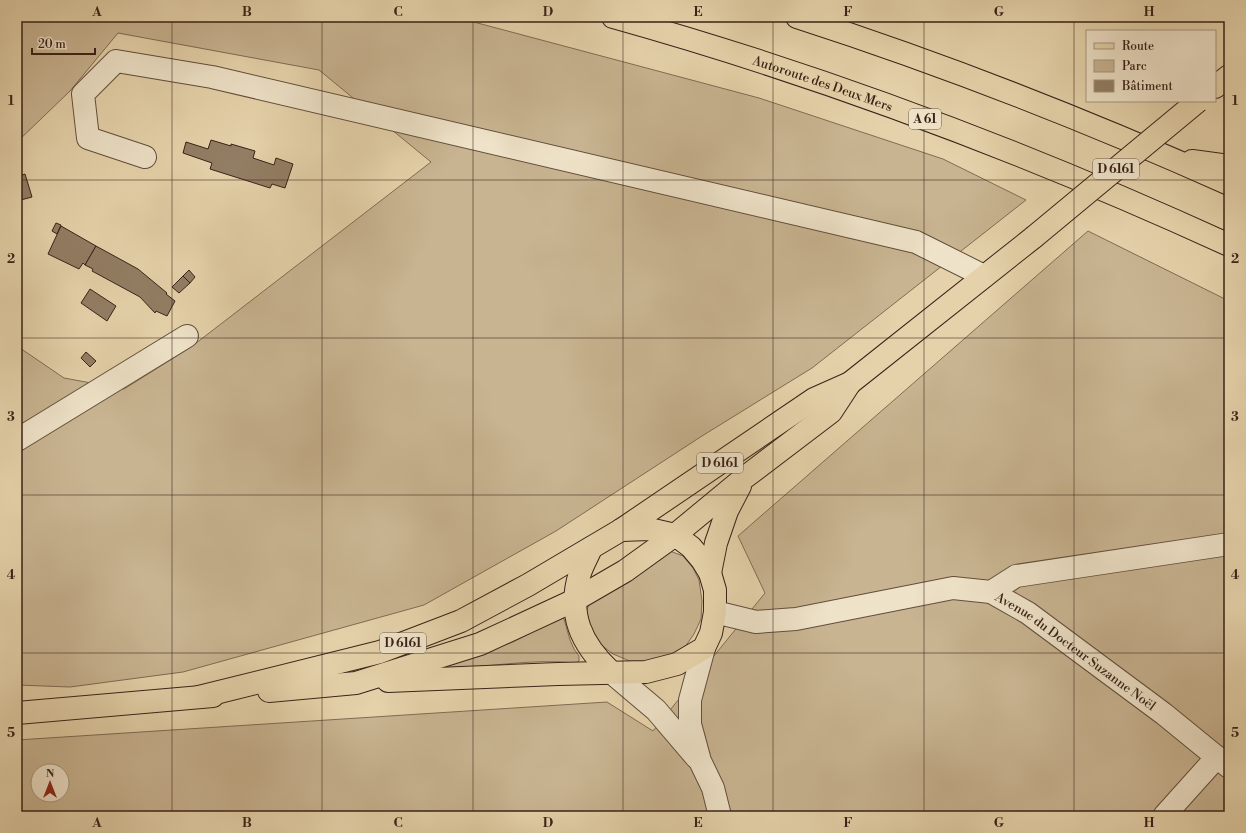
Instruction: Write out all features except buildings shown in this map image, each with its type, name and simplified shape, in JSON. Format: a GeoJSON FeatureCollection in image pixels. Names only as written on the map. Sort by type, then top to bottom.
{"type":"FeatureCollection","features":[{"type":"Feature","properties":{"kind":"main road","name":"Autoroute des Deux Mers"},"geometry":{"type":"LineString","coordinates":[[613,17],[684,37],[842,89],[986,142],[1148,208],[1229,245]]}},
{"type":"Feature","properties":{"kind":"main road"},"geometry":{"type":"LineString","coordinates":[[796,17],[856,36],[1004,90],[1173,159],[1229,184]]}},
{"type":"Feature","properties":{"kind":"main road"},"geometry":{"type":"LineString","coordinates":[[1216,86],[1229,76]]}},
{"type":"Feature","properties":{"kind":"main road","name":"D 6161"},"geometry":{"type":"LineString","coordinates":[[356,683],[480,644],[575,600],[625,571],[675,535],[744,478],[830,412],[850,384],[1034,237],[1197,102]]}},
{"type":"Feature","properties":{"kind":"main road"},"geometry":{"type":"LineString","coordinates":[[1173,159],[1229,166]]}},
{"type":"Feature","properties":{"kind":"main road","name":"D 6161"},"geometry":{"type":"LineString","coordinates":[[199,697],[380,652],[461,621],[528,585],[622,530],[814,399],[850,384]]}},
{"type":"Feature","properties":{"kind":"main road","name":"D 6161"},"geometry":{"type":"LineString","coordinates":[[710,573],[716,543],[727,511],[744,478]]}},
{"type":"Feature","properties":{"kind":"main road","name":"D 6161"},"geometry":{"type":"LineString","coordinates":[[17,713],[356,683],[610,672],[646,672],[677,664],[704,648],[711,633],[715,612],[715,590],[710,573],[691,547],[675,535],[650,529],[622,530]]}},
{"type":"Feature","properties":{"kind":"main road"},"geometry":{"type":"LineString","coordinates":[[592,548],[580,573],[575,600],[578,624],[586,644],[596,658],[610,672]]}},
{"type":"Feature","properties":{"kind":"street"},"geometry":{"type":"LineString","coordinates":[[145,157],[88,138],[83,94],[116,61],[212,77],[916,242],[984,276]]}},
{"type":"Feature","properties":{"kind":"street"},"geometry":{"type":"LineString","coordinates":[[17,440],[187,336]]}},
{"type":"Feature","properties":{"kind":"street"},"geometry":{"type":"LineString","coordinates":[[991,592],[1016,576],[1229,544]]}},
{"type":"Feature","properties":{"kind":"street","name":"Avenue du Docteur Suzanne Noël"},"geometry":{"type":"LineString","coordinates":[[715,612],[756,622],[796,620],[953,588],[991,592],[1028,612],[1164,714],[1223,762]]}},
{"type":"Feature","properties":{"kind":"street"},"geometry":{"type":"LineString","coordinates":[[704,648],[690,700],[690,724],[700,761],[712,788],[720,816]]}},
{"type":"Feature","properties":{"kind":"street"},"geometry":{"type":"LineString","coordinates":[[610,672],[656,710],[700,761]]}},
{"type":"Feature","properties":{"kind":"street"},"geometry":{"type":"LineString","coordinates":[[1164,816],[1223,762]]}},
{"type":"Feature","properties":{"kind":"green space"},"geometry":{"type":"Polygon","coordinates":[[[17,17],[455,17],[759,98],[943,159],[1026,200],[812,368],[702,436],[556,531],[424,605],[183,672],[70,687],[17,685],[17,346],[64,378],[124,389],[191,347],[431,162],[319,70],[118,33],[70,91],[17,142],[17,17]]]}},
{"type":"Feature","properties":{"kind":"green space"},"geometry":{"type":"Polygon","coordinates":[[[1088,231],[1229,301],[1229,816],[17,816],[17,740],[607,702],[653,731],[765,593],[738,536],[1088,231]]]}},
{"type":"Feature","properties":{"kind":"green space"},"geometry":{"type":"Polygon","coordinates":[[[670,551],[683,556],[693,568],[699,580],[702,601],[701,619],[694,634],[685,647],[668,657],[651,663],[632,662],[613,654],[596,641],[585,616],[589,604],[631,579],[670,551]]]}},
{"type":"Feature","properties":{"kind":"green space"},"geometry":{"type":"Polygon","coordinates":[[[562,617],[564,619],[570,640],[579,656],[579,661],[576,663],[525,662],[439,669],[513,642],[562,617]]]}}]}
